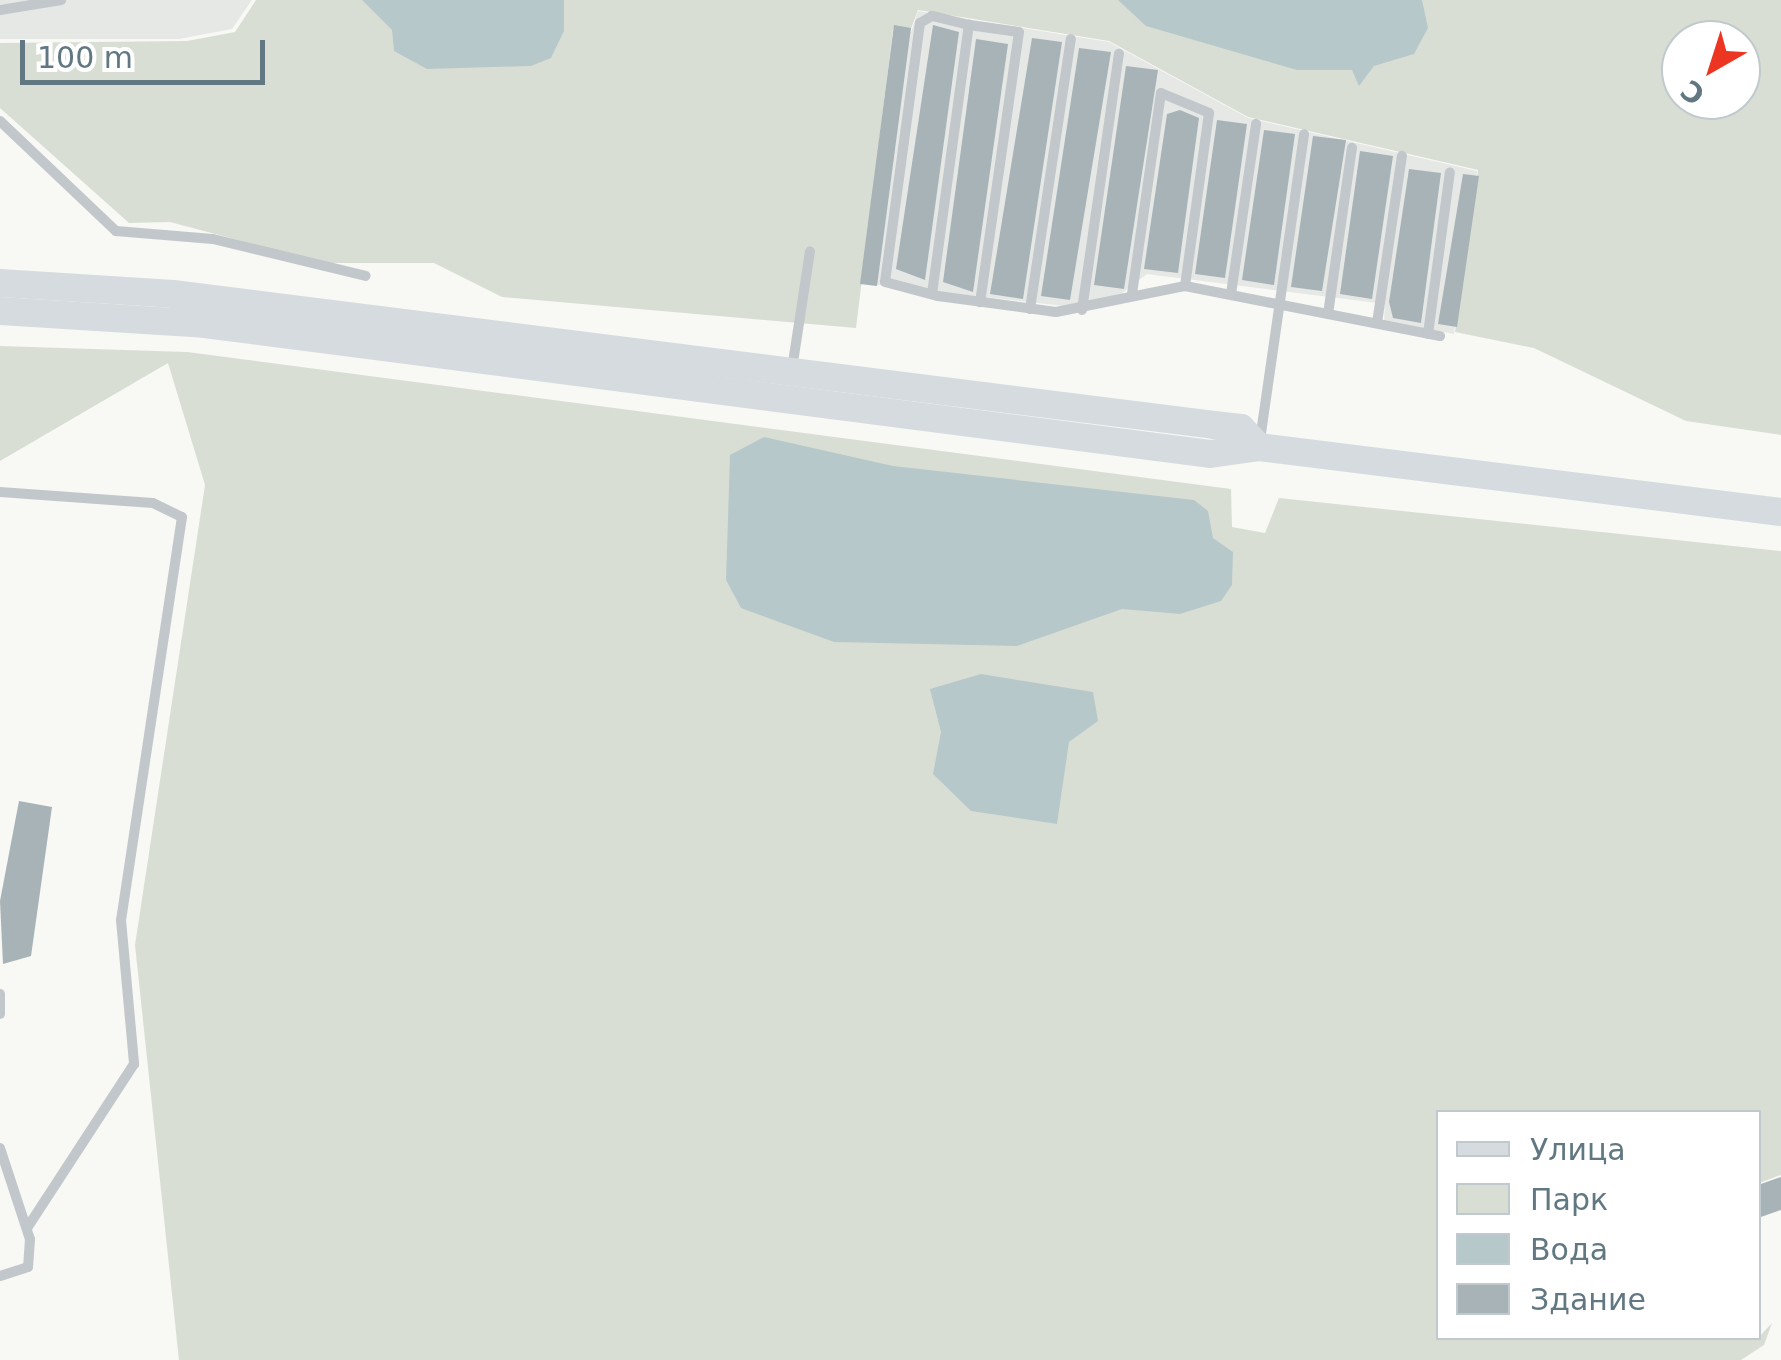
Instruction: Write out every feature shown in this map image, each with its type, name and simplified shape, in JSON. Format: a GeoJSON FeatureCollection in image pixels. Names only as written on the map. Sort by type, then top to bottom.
{"type":"FeatureCollection","features":[{"type":"Feature","properties":{"kind":"street"},"geometry":{"type":"LineString","coordinates":[[0,284],[173,294],[1241,428],[1259,446]]}},
{"type":"Feature","properties":{"kind":"street"},"geometry":{"type":"LineString","coordinates":[[0,311],[204,324],[1223,456],[1259,446],[1781,512]]}},
{"type":"Feature","properties":{"kind":"lane"},"geometry":{"type":"LineString","coordinates":[[0,10],[62,0]]}},
{"type":"Feature","properties":{"kind":"lane"},"geometry":{"type":"LineString","coordinates":[[980,302],[1019,32],[932,16],[920,23],[885,282],[980,302],[1030,309],[1082,310],[1132,294],[1186,286],[1440,336]]}},
{"type":"Feature","properties":{"kind":"lane"},"geometry":{"type":"LineString","coordinates":[[932,294],[969,25]]}},
{"type":"Feature","properties":{"kind":"lane"},"geometry":{"type":"LineString","coordinates":[[1030,309],[1072,39]]}},
{"type":"Feature","properties":{"kind":"lane"},"geometry":{"type":"LineString","coordinates":[[1082,310],[1118,54]]}},
{"type":"Feature","properties":{"kind":"lane"},"geometry":{"type":"LineString","coordinates":[[1132,294],[1161,93],[1209,113],[1186,286]]}},
{"type":"Feature","properties":{"kind":"lane"},"geometry":{"type":"LineString","coordinates":[[0,121],[116,231],[213,239],[366,276]]}},
{"type":"Feature","properties":{"kind":"lane"},"geometry":{"type":"LineString","coordinates":[[1231,294],[1256,124]]}},
{"type":"Feature","properties":{"kind":"lane"},"geometry":{"type":"LineString","coordinates":[[1259,446],[1304,134]]}},
{"type":"Feature","properties":{"kind":"lane"},"geometry":{"type":"LineString","coordinates":[[1328,314],[1352,148]]}},
{"type":"Feature","properties":{"kind":"lane"},"geometry":{"type":"LineString","coordinates":[[1377,324],[1402,156]]}},
{"type":"Feature","properties":{"kind":"lane"},"geometry":{"type":"LineString","coordinates":[[1428,334],[1450,172]]}},
{"type":"Feature","properties":{"kind":"lane"},"geometry":{"type":"LineString","coordinates":[[791,374],[810,251]]}},
{"type":"Feature","properties":{"kind":"lane"},"geometry":{"type":"LineString","coordinates":[[0,492],[152,503],[182,516],[122,920],[134,1064],[27,1228]]}},
{"type":"Feature","properties":{"kind":"lane"},"geometry":{"type":"LineString","coordinates":[[0,994],[0,1014]]}},
{"type":"Feature","properties":{"kind":"lane"},"geometry":{"type":"LineString","coordinates":[[0,1148],[27,1228],[28,1267],[0,1276]]}},
{"type":"Feature","properties":{"kind":"shaded area"},"geometry":{"type":"Polygon","coordinates":[[[0,0],[252,0],[232,29],[179,39],[0,39],[0,0]]]}},
{"type":"Feature","properties":{"kind":"shaded area"},"geometry":{"type":"Polygon","coordinates":[[[918,11],[1109,42],[1248,118],[1477,171],[1454,334],[1384,321],[1385,304],[1147,274],[1121,294],[1073,307],[861,283],[894,29],[911,32],[918,11]]]}},
{"type":"Feature","properties":{"kind":"green space"},"geometry":{"type":"Polygon","coordinates":[[[256,0],[1781,0],[1781,435],[1686,421],[1534,348],[1455,332],[1478,170],[1248,117],[1109,41],[918,10],[910,31],[893,29],[856,328],[502,297],[434,263],[325,263],[170,222],[129,223],[0,108],[0,43],[187,41],[235,32],[256,0]]]}},
{"type":"Feature","properties":{"kind":"green space"},"geometry":{"type":"Polygon","coordinates":[[[0,346],[187,352],[1231,489],[1232,527],[1265,533],[1279,498],[1781,551],[1781,1175],[1761,1182],[1761,1110],[1436,1110],[1436,1340],[1761,1340],[1772,1323],[1764,1345],[1741,1360],[179,1360],[135,945],[205,485],[168,363],[0,461],[0,346]]]}},
{"type":"Feature","properties":{"kind":"water"},"geometry":{"type":"Polygon","coordinates":[[[362,0],[564,0],[564,31],[551,58],[531,66],[427,69],[394,51],[392,30],[362,0]]]}},
{"type":"Feature","properties":{"kind":"water"},"geometry":{"type":"Polygon","coordinates":[[[1118,0],[1422,0],[1428,28],[1414,54],[1374,66],[1359,86],[1352,70],[1297,70],[1146,26],[1118,0]]]}},
{"type":"Feature","properties":{"kind":"water"},"geometry":{"type":"Polygon","coordinates":[[[764,437],[893,466],[1194,500],[1208,511],[1213,538],[1233,552],[1232,585],[1221,601],[1180,614],[1122,609],[1017,646],[834,642],[741,608],[726,580],[730,455],[764,437]]]}},
{"type":"Feature","properties":{"kind":"water"},"geometry":{"type":"Polygon","coordinates":[[[981,674],[1093,692],[1098,721],[1069,742],[1057,824],[971,811],[933,774],[941,732],[930,689],[981,674]]]}},
{"type":"Feature","properties":{"kind":"building"},"geometry":{"type":"Polygon","coordinates":[[[894,25],[911,28],[877,286],[860,284],[894,25]]]}},
{"type":"Feature","properties":{"kind":"building"},"geometry":{"type":"Polygon","coordinates":[[[933,25],[959,32],[925,280],[896,269],[933,25]]]}},
{"type":"Feature","properties":{"kind":"building"},"geometry":{"type":"Polygon","coordinates":[[[1032,38],[1062,42],[1023,299],[990,294],[1032,38]]]}},
{"type":"Feature","properties":{"kind":"building"},"geometry":{"type":"Polygon","coordinates":[[[976,39],[1008,44],[973,292],[943,282],[976,39]]]}},
{"type":"Feature","properties":{"kind":"building"},"geometry":{"type":"Polygon","coordinates":[[[1079,48],[1111,52],[1070,300],[1041,296],[1079,48]]]}},
{"type":"Feature","properties":{"kind":"building"},"geometry":{"type":"Polygon","coordinates":[[[1126,66],[1158,70],[1124,289],[1094,285],[1126,66]]]}},
{"type":"Feature","properties":{"kind":"building"},"geometry":{"type":"Polygon","coordinates":[[[1180,110],[1199,118],[1178,273],[1144,269],[1167,114],[1180,110]]]}},
{"type":"Feature","properties":{"kind":"building"},"geometry":{"type":"Polygon","coordinates":[[[1217,120],[1247,124],[1225,278],[1195,274],[1217,120]]]}},
{"type":"Feature","properties":{"kind":"building"},"geometry":{"type":"Polygon","coordinates":[[[1264,130],[1295,134],[1274,285],[1242,280],[1264,130]]]}},
{"type":"Feature","properties":{"kind":"building"},"geometry":{"type":"Polygon","coordinates":[[[1313,136],[1346,140],[1322,291],[1291,287],[1313,136]]]}},
{"type":"Feature","properties":{"kind":"building"},"geometry":{"type":"Polygon","coordinates":[[[1360,151],[1393,156],[1372,299],[1340,294],[1360,151]]]}},
{"type":"Feature","properties":{"kind":"building"},"geometry":{"type":"Polygon","coordinates":[[[1409,169],[1441,173],[1421,323],[1393,318],[1389,302],[1409,169]]]}},
{"type":"Feature","properties":{"kind":"building"},"geometry":{"type":"Polygon","coordinates":[[[1463,174],[1479,176],[1457,327],[1438,324],[1463,174]]]}},
{"type":"Feature","properties":{"kind":"building"},"geometry":{"type":"Polygon","coordinates":[[[19,801],[52,807],[31,956],[3,964],[0,901],[19,801]]]}},
{"type":"Feature","properties":{"kind":"building"},"geometry":{"type":"Polygon","coordinates":[[[1781,1177],[1781,1210],[1761,1217],[1761,1184],[1781,1177]]]}}]}
